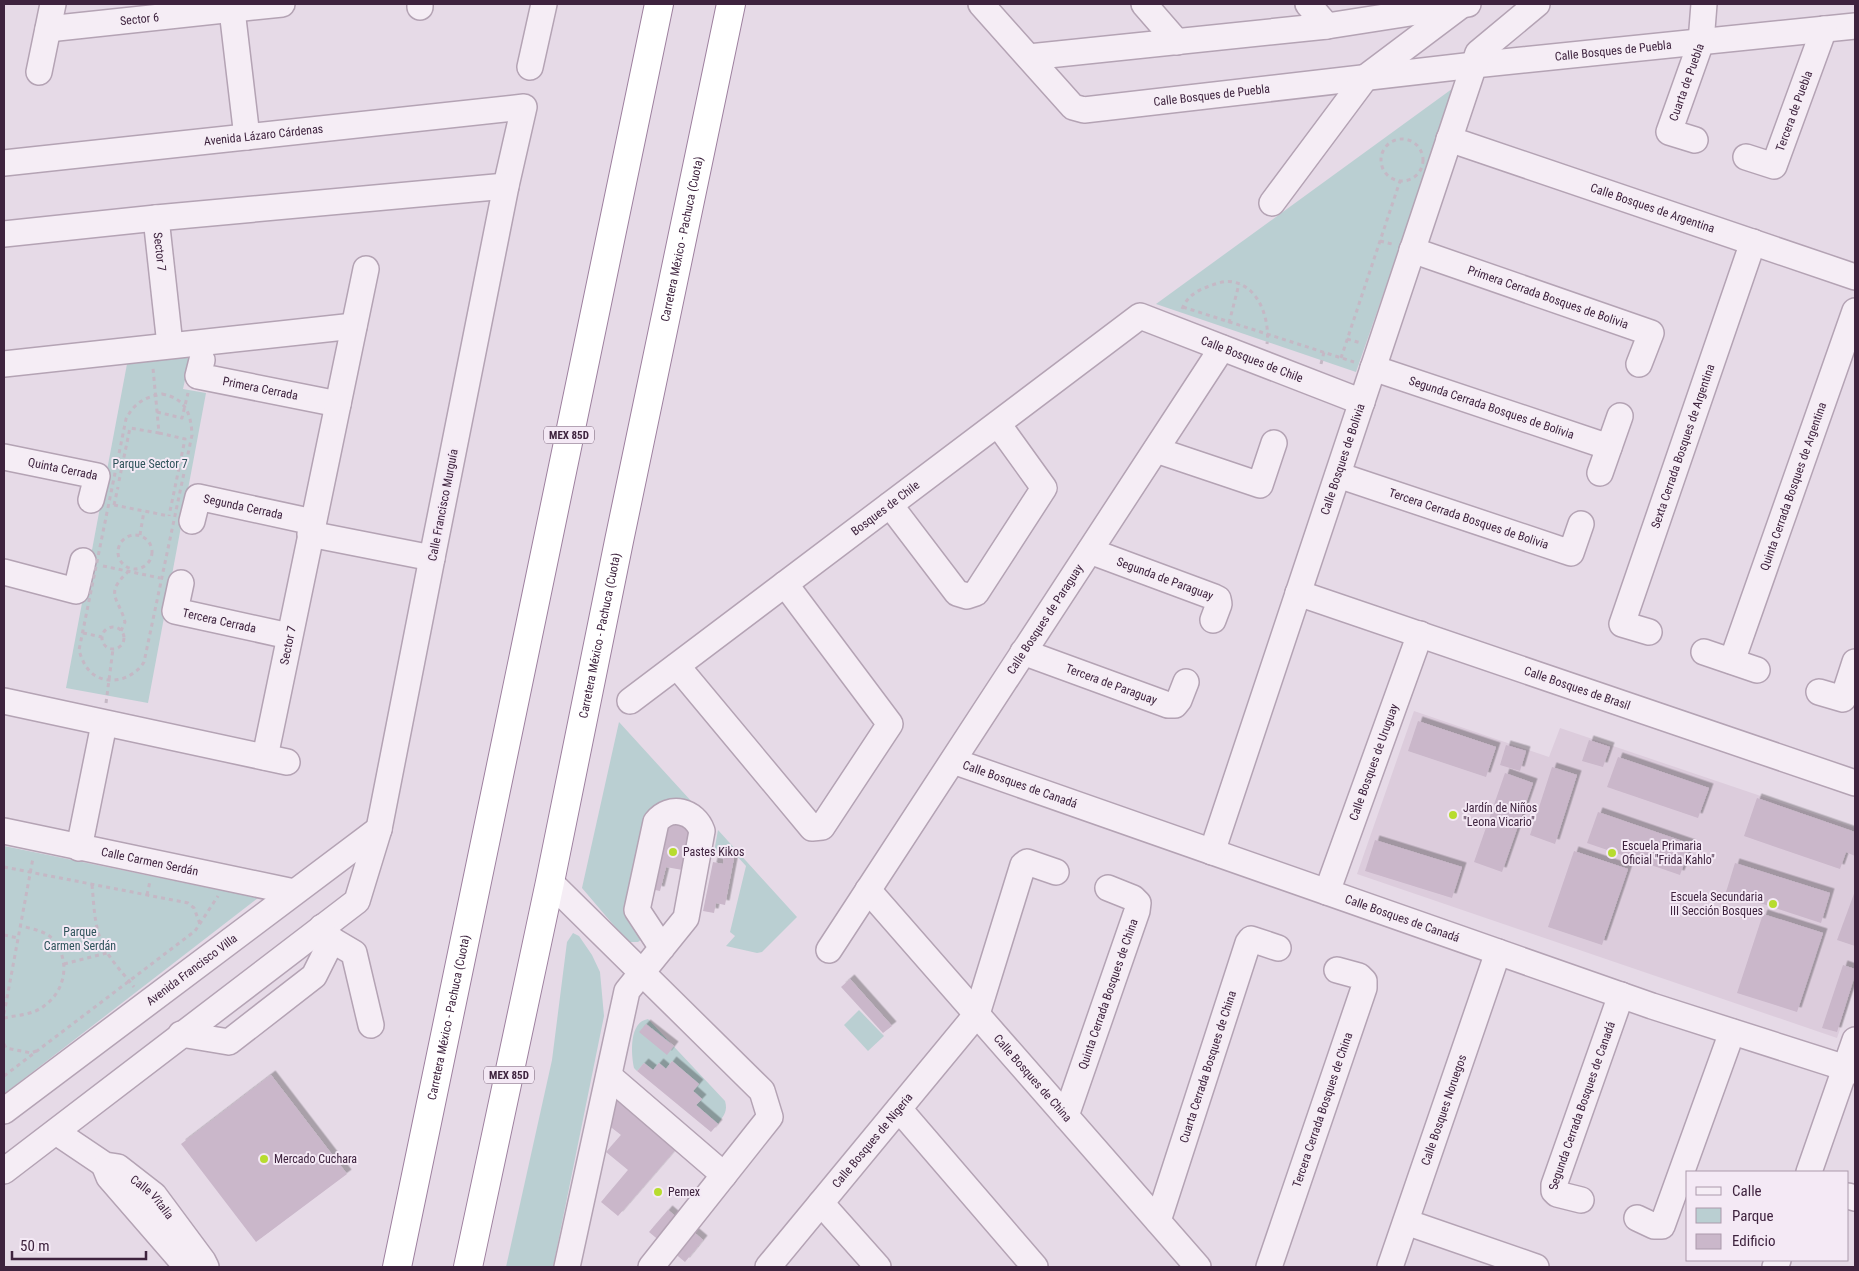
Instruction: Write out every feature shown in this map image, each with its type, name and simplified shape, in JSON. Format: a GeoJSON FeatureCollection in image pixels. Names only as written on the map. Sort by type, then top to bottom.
{"type":"FeatureCollection","features":[{"type":"Feature","properties":{"kind":"highway","name":"Carretera México - Pachuca (Cuota)"},"geometry":{"type":"LineString","coordinates":[[397,1267],[659,4]]}},
{"type":"Feature","properties":{"kind":"highway","name":"Carretera México - Pachuca (Cuota)"},"geometry":{"type":"LineString","coordinates":[[468,1267],[550,882],[618,542],[731,4]]}},
{"type":"Feature","properties":{"kind":"street"},"geometry":{"type":"LineString","coordinates":[[39,72],[53,4]]}},
{"type":"Feature","properties":{"kind":"street","name":"Sector 6"},"geometry":{"type":"LineString","coordinates":[[48,29],[282,4]]}},
{"type":"Feature","properties":{"kind":"street"},"geometry":{"type":"LineString","coordinates":[[530,67],[544,4]]}},
{"type":"Feature","properties":{"kind":"street","name":"Calle Bosques de Puebla"},"geometry":{"type":"LineString","coordinates":[[981,4],[1074,107],[1084,110],[1474,65],[1855,26]]}},
{"type":"Feature","properties":{"kind":"street"},"geometry":{"type":"LineString","coordinates":[[1144,4],[1177,42]]}},
{"type":"Feature","properties":{"kind":"street"},"geometry":{"type":"LineString","coordinates":[[1308,4],[1327,26]]}},
{"type":"Feature","properties":{"kind":"street"},"geometry":{"type":"LineString","coordinates":[[1272,203],[1366,77],[1462,4]]}},
{"type":"Feature","properties":{"kind":"street"},"geometry":{"type":"LineString","coordinates":[[1029,57],[1327,26],[1468,4]]}},
{"type":"Feature","properties":{"kind":"street","name":"Calle Bosques de Bolivia"},"geometry":{"type":"LineString","coordinates":[[1212,852],[1478,53],[1537,4]]}},
{"type":"Feature","properties":{"kind":"street","name":"Cuarta de Puebla"},"geometry":{"type":"LineString","coordinates":[[1695,140],[1669,132],[1701,42],[1704,4]]}},
{"type":"Feature","properties":{"kind":"street"},"geometry":{"type":"LineString","coordinates":[[232,10],[247,137]]}},
{"type":"Feature","properties":{"kind":"street","name":"Tercera de Puebla"},"geometry":{"type":"LineString","coordinates":[[1746,158],[1774,166],[1824,29]]}},
{"type":"Feature","properties":{"kind":"street","name":"Avenida Lázaro Cárdenas"},"geometry":{"type":"LineString","coordinates":[[4,163],[524,107]]}},
{"type":"Feature","properties":{"kind":"street","name":"Calle Francisco Murguía"},"geometry":{"type":"LineString","coordinates":[[327,934],[357,901],[379,829],[506,186],[524,107]]}},
{"type":"Feature","properties":{"kind":"street","name":"Calle Bosques de Argentina"},"geometry":{"type":"LineString","coordinates":[[1449,139],[1855,277]]}},
{"type":"Feature","properties":{"kind":"street"},"geometry":{"type":"LineString","coordinates":[[4,234],[506,186]]}},
{"type":"Feature","properties":{"kind":"street","name":"Sector 7"},"geometry":{"type":"LineString","coordinates":[[156,218],[160,346]]}},
{"type":"Feature","properties":{"kind":"street","name":"Sexta Cerrada Bosques de Argentina"},"geometry":{"type":"LineString","coordinates":[[1649,632],[1622,624],[1753,242]]}},
{"type":"Feature","properties":{"kind":"street","name":"Primera Cerrada Bosques de Bolivia"},"geometry":{"type":"LineString","coordinates":[[1412,250],[1651,333],[1639,364]]}},
{"type":"Feature","properties":{"kind":"street","name":"Sector 7"},"geometry":{"type":"LineString","coordinates":[[4,701],[104,724],[276,759],[289,636],[366,269]]}},
{"type":"Feature","properties":{"kind":"street","name":"Quinta Cerrada Bosques de Argentina"},"geometry":{"type":"LineString","coordinates":[[1732,661],[1855,311]]}},
{"type":"Feature","properties":{"kind":"street","name":"Calle Bosques de Chile"},"geometry":{"type":"LineString","coordinates":[[1140,316],[1178,318],[1222,348],[1362,402]]}},
{"type":"Feature","properties":{"kind":"street","name":"Bosques de Chile"},"geometry":{"type":"LineString","coordinates":[[630,701],[1140,316]]}},
{"type":"Feature","properties":{"kind":"street"},"geometry":{"type":"LineString","coordinates":[[4,364],[354,326]]}},
{"type":"Feature","properties":{"kind":"street","name":"Calle Bosques de Paraguay"},"geometry":{"type":"LineString","coordinates":[[829,950],[1222,348]]}},
{"type":"Feature","properties":{"kind":"street","name":"Primera Cerrada"},"geometry":{"type":"LineString","coordinates":[[200,368],[338,404]]}},
{"type":"Feature","properties":{"kind":"street","name":"Segunda Cerrada Bosques de Bolivia"},"geometry":{"type":"LineString","coordinates":[[1373,368],[1609,447]]}},
{"type":"Feature","properties":{"kind":"street"},"geometry":{"type":"LineString","coordinates":[[1600,473],[1620,416]]}},
{"type":"Feature","properties":{"kind":"street"},"geometry":{"type":"LineString","coordinates":[[890,506],[957,593],[966,596],[976,593],[1044,488],[998,424]]}},
{"type":"Feature","properties":{"kind":"street"},"geometry":{"type":"LineString","coordinates":[[1156,450],[1260,485],[1274,443]]}},
{"type":"Feature","properties":{"kind":"street","name":"Quinta Cerrada"},"geometry":{"type":"LineString","coordinates":[[4,457],[97,476],[105,503]]}},
{"type":"Feature","properties":{"kind":"street","name":"Tercera Cerrada Bosques de Bolivia"},"geometry":{"type":"LineString","coordinates":[[1338,475],[1571,553],[1581,524]]}},
{"type":"Feature","properties":{"kind":"street","name":"Segunda Cerrada"},"geometry":{"type":"LineString","coordinates":[[184,520],[198,497],[312,528]]}},
{"type":"Feature","properties":{"kind":"street"},"geometry":{"type":"LineString","coordinates":[[312,528],[432,558]]}},
{"type":"Feature","properties":{"kind":"street","name":"Segunda de Paraguay"},"geometry":{"type":"LineString","coordinates":[[1090,551],[1218,599],[1219,604],[1213,620]]}},
{"type":"Feature","properties":{"kind":"street"},"geometry":{"type":"LineString","coordinates":[[4,572],[76,591],[90,563]]}},
{"type":"Feature","properties":{"kind":"street","name":"Tercera Cerrada"},"geometry":{"type":"LineString","coordinates":[[171,581],[175,611],[289,636]]}},
{"type":"Feature","properties":{"kind":"street"},"geometry":{"type":"LineString","coordinates":[[677,666],[812,828],[822,827],[890,724],[785,584]]}},
{"type":"Feature","properties":{"kind":"street","name":"Calle Bosques de Brasil"},"geometry":{"type":"LineString","coordinates":[[1298,593],[1855,783]]}},
{"type":"Feature","properties":{"kind":"street","name":"Calle Bosques de Uruguay"},"geometry":{"type":"LineString","coordinates":[[1326,892],[1420,634]]}},
{"type":"Feature","properties":{"kind":"street","name":"Tercera de Paraguay"},"geometry":{"type":"LineString","coordinates":[[1023,652],[1168,705],[1175,705],[1179,700],[1186,682]]}},
{"type":"Feature","properties":{"kind":"street"},"geometry":{"type":"LineString","coordinates":[[1704,652],[1757,670]]}},
{"type":"Feature","properties":{"kind":"street"},"geometry":{"type":"LineString","coordinates":[[1819,692],[1843,698],[1855,662]]}},
{"type":"Feature","properties":{"kind":"street"},"geometry":{"type":"LineString","coordinates":[[79,848],[104,724]]}},
{"type":"Feature","properties":{"kind":"street","name":"Calle Bosques de Canadá"},"geometry":{"type":"LineString","coordinates":[[952,761],[1621,996],[1850,1070]]}},
{"type":"Feature","properties":{"kind":"street"},"geometry":{"type":"LineString","coordinates":[[568,1267],[627,991],[642,972],[662,948],[686,918],[702,831],[699,823],[692,816],[671,811],[662,815],[656,822],[637,910],[662,948]]}},
{"type":"Feature","properties":{"kind":"street","name":"Avenida Francisco Villa"},"geometry":{"type":"LineString","coordinates":[[4,1111],[379,829]]}},
{"type":"Feature","properties":{"kind":"street","name":"Calle Carmen Serdán"},"geometry":{"type":"LineString","coordinates":[[4,831],[294,892]]}},
{"type":"Feature","properties":{"kind":"street"},"geometry":{"type":"LineString","coordinates":[[977,1014],[1023,865],[1027,862],[1056,872]]}},
{"type":"Feature","properties":{"kind":"street"},"geometry":{"type":"LineString","coordinates":[[550,882],[762,1092],[770,1118],[651,1267]]}},
{"type":"Feature","properties":{"kind":"street","name":"Quinta Cerrada Bosques de China"},"geometry":{"type":"LineString","coordinates":[[1066,1116],[1137,911],[1138,903],[1133,898],[1108,888]]}},
{"type":"Feature","properties":{"kind":"street","name":"Calle Bosques de China"},"geometry":{"type":"LineString","coordinates":[[868,890],[1198,1267]]}},
{"type":"Feature","properties":{"kind":"street"},"geometry":{"type":"LineString","coordinates":[[327,934],[354,953],[371,1025]]}},
{"type":"Feature","properties":{"kind":"street"},"geometry":{"type":"LineString","coordinates":[[4,1171],[181,1034],[327,934]]}},
{"type":"Feature","properties":{"kind":"street"},"geometry":{"type":"LineString","coordinates":[[181,1034],[229,1042],[314,976],[327,934]]}},
{"type":"Feature","properties":{"kind":"street","name":"Cuarta Cerrada Bosques de China"},"geometry":{"type":"LineString","coordinates":[[1158,1221],[1248,944],[1251,940],[1256,940],[1278,948]]}},
{"type":"Feature","properties":{"kind":"street","name":"Calle Bosques Noruegos"},"geometry":{"type":"LineString","coordinates":[[1390,1267],[1498,952]]}},
{"type":"Feature","properties":{"kind":"street","name":"Tercera Cerrada Bosques de China"},"geometry":{"type":"LineString","coordinates":[[1269,1267],[1364,988],[1364,981],[1359,976],[1337,970]]}},
{"type":"Feature","properties":{"kind":"street","name":"Segunda Cerrada Bosques de Canadá"},"geometry":{"type":"LineString","coordinates":[[1581,1200],[1557,1194],[1554,1191],[1554,1186],[1621,996]]}},
{"type":"Feature","properties":{"kind":"street","name":"Calle Bosques de Nigeria"},"geometry":{"type":"LineString","coordinates":[[768,1267],[977,1014]]}},
{"type":"Feature","properties":{"kind":"street"},"geometry":{"type":"LineString","coordinates":[[1637,1218],[1654,1226],[1662,1226],[1732,1032]]}},
{"type":"Feature","properties":{"kind":"street"},"geometry":{"type":"LineString","coordinates":[[1809,1171],[1850,1070],[1855,1040]]}},
{"type":"Feature","properties":{"kind":"street"},"geometry":{"type":"LineString","coordinates":[[609,1076],[724,1176]]}},
{"type":"Feature","properties":{"kind":"street"},"geometry":{"type":"LineString","coordinates":[[899,1109],[1036,1267]]}},
{"type":"Feature","properties":{"kind":"street","name":"Calle Vitalia"},"geometry":{"type":"LineString","coordinates":[[56,1132],[105,1165],[118,1166],[154,1195],[197,1266]]}},
{"type":"Feature","properties":{"kind":"street"},"geometry":{"type":"LineString","coordinates":[[821,1203],[878,1267]]}},
{"type":"Feature","properties":{"kind":"street"},"geometry":{"type":"LineString","coordinates":[[1406,1222],[1536,1267]]}},
{"type":"Feature","properties":{"kind":"path"},"geometry":{"type":"LineString","coordinates":[[1402,139],[1416,144],[1422,154],[1423,161],[1422,168],[1414,177],[1400,181],[1388,175],[1384,169],[1382,156],[1389,144],[1402,139]]}},
{"type":"Feature","properties":{"kind":"path"},"geometry":{"type":"LineString","coordinates":[[1341,358],[1400,181]]}},
{"type":"Feature","properties":{"kind":"path"},"geometry":{"type":"LineString","coordinates":[[1264,364],[1268,334],[1267,321],[1259,302],[1246,287],[1233,282],[1216,284],[1198,290],[1186,300],[1178,318],[1229,322],[1268,334],[1373,368]]}},
{"type":"Feature","properties":{"kind":"path"},"geometry":{"type":"LineString","coordinates":[[1222,348],[1239,284]]}},
{"type":"Feature","properties":{"kind":"path"},"geometry":{"type":"LineString","coordinates":[[159,433],[155,395],[160,346]]}},
{"type":"Feature","properties":{"kind":"path"},"geometry":{"type":"LineString","coordinates":[[157,412],[182,418],[189,386],[200,368]]}},
{"type":"Feature","properties":{"kind":"path"},"geometry":{"type":"LineString","coordinates":[[155,395],[172,396],[185,407],[189,413],[192,435],[184,520],[171,581],[144,662],[139,670],[121,680],[109,680],[98,677],[89,670],[82,660],[80,650],[90,563],[126,419],[138,402],[155,395]]}},
{"type":"Feature","properties":{"kind":"path"},"geometry":{"type":"LineString","coordinates":[[105,503],[130,428],[159,433],[185,439],[169,516]]}},
{"type":"Feature","properties":{"kind":"path"},"geometry":{"type":"LineString","coordinates":[[105,503],[184,520]]}},
{"type":"Feature","properties":{"kind":"path"},"geometry":{"type":"LineString","coordinates":[[140,535],[144,511]]}},
{"type":"Feature","properties":{"kind":"path"},"geometry":{"type":"LineString","coordinates":[[121,631],[115,627],[108,628],[102,637],[104,644],[113,648],[119,646],[123,641],[121,631],[125,622],[114,598],[116,588],[130,570],[143,568],[151,559],[152,548],[150,542],[140,535],[129,535],[120,542],[118,548],[118,559],[130,570]]}},
{"type":"Feature","properties":{"kind":"path"},"geometry":{"type":"LineString","coordinates":[[90,563],[130,570],[171,581]]}},
{"type":"Feature","properties":{"kind":"path"},"geometry":{"type":"LineString","coordinates":[[83,633],[102,637]]}},
{"type":"Feature","properties":{"kind":"path"},"geometry":{"type":"LineString","coordinates":[[104,724],[113,648]]}},
{"type":"Feature","properties":{"kind":"path"},"geometry":{"type":"LineString","coordinates":[[4,1014],[37,838]]}},
{"type":"Feature","properties":{"kind":"path"},"geometry":{"type":"LineString","coordinates":[[4,867],[188,903],[194,908],[200,925]]}},
{"type":"Feature","properties":{"kind":"path"},"geometry":{"type":"LineString","coordinates":[[4,1076],[195,931],[230,879]]}},
{"type":"Feature","properties":{"kind":"path"},"geometry":{"type":"LineString","coordinates":[[92,885],[101,942],[107,953],[147,1003]]}},
{"type":"Feature","properties":{"kind":"path"},"geometry":{"type":"LineString","coordinates":[[4,1018],[34,1012],[44,1007],[54,997],[61,985],[64,972],[60,950],[54,940],[47,934],[21,926]]}},
{"type":"Feature","properties":{"kind":"path"},"geometry":{"type":"LineString","coordinates":[[4,935],[18,938]]}},
{"type":"Feature","properties":{"kind":"path"},"geometry":{"type":"LineString","coordinates":[[64,964],[107,953]]}},
{"type":"Feature","properties":{"kind":"path"},"geometry":{"type":"LineString","coordinates":[[4,1044],[6,1048],[31,1053],[37,1051]]}},
{"type":"Feature","properties":{"kind":"shaded area"},"geometry":{"type":"Polygon","coordinates":[[[1414,711],[1549,757],[1560,728],[1855,828],[1855,985],[1837,1038],[1357,874],[1414,711]]]}},
{"type":"Feature","properties":{"kind":"green space"},"geometry":{"type":"Polygon","coordinates":[[[1456,86],[1356,372],[1156,304],[1456,86]]]}},
{"type":"Feature","properties":{"kind":"green space","name":"Parque Sector 7"},"geometry":{"type":"Polygon","coordinates":[[[190,357],[183,389],[206,393],[148,703],[66,688],[127,364],[190,357]]]}},
{"type":"Feature","properties":{"kind":"green space"},"geometry":{"type":"Polygon","coordinates":[[[619,722],[702,813],[669,807],[643,938],[638,942],[629,942],[582,888],[619,722]]]}},
{"type":"Feature","properties":{"kind":"green space"},"geometry":{"type":"Polygon","coordinates":[[[718,830],[797,917],[762,952],[757,953],[726,946],[735,936],[730,932],[746,866],[736,855],[714,852],[718,830]]]}},
{"type":"Feature","properties":{"kind":"green space","name":"Parque Carmen Serdán"},"geometry":{"type":"Polygon","coordinates":[[[4,846],[258,898],[4,1094],[4,846]]]}},
{"type":"Feature","properties":{"kind":"green space"},"geometry":{"type":"Polygon","coordinates":[[[573,933],[579,936],[592,955],[600,972],[604,1016],[553,1267],[506,1267],[552,1060],[567,942],[573,933]]]}},
{"type":"Feature","properties":{"kind":"green space"},"geometry":{"type":"Polygon","coordinates":[[[859,1010],[884,1036],[868,1051],[844,1025],[859,1010]]]}},
{"type":"Feature","properties":{"kind":"green space"},"geometry":{"type":"Polygon","coordinates":[[[648,1019],[725,1101],[726,1110],[718,1124],[696,1105],[702,1099],[693,1091],[699,1084],[672,1061],[666,1069],[659,1063],[653,1070],[644,1063],[637,1071],[634,1068],[632,1047],[634,1032],[642,1021],[648,1019]]]}},
{"type":"Feature","properties":{"kind":"building"},"geometry":{"type":"Polygon","coordinates":[[[1418,721],[1496,747],[1486,777],[1408,751],[1418,721]]]}},
{"type":"Feature","properties":{"kind":"building"},"geometry":{"type":"Polygon","coordinates":[[[1589,740],[1610,747],[1603,767],[1582,761],[1589,740]]]}},
{"type":"Feature","properties":{"kind":"building"},"geometry":{"type":"Polygon","coordinates":[[[1506,745],[1526,751],[1520,771],[1500,765],[1506,745]]]}},
{"type":"Feature","properties":{"kind":"building"},"geometry":{"type":"Polygon","coordinates":[[[1618,757],[1709,788],[1698,818],[1607,787],[1618,757]]]}},
{"type":"Feature","properties":{"kind":"building"},"geometry":{"type":"Polygon","coordinates":[[[1552,767],[1577,775],[1555,844],[1530,835],[1552,767]]]}},
{"type":"Feature","properties":{"kind":"building"},"geometry":{"type":"Polygon","coordinates":[[[1505,773],[1533,783],[1502,872],[1474,862],[1505,773]]]}},
{"type":"Feature","properties":{"kind":"building"},"geometry":{"type":"Polygon","coordinates":[[[1757,798],[1855,832],[1855,856],[1846,852],[1840,869],[1744,836],[1757,798]]]}},
{"type":"Feature","properties":{"kind":"building"},"geometry":{"type":"Polygon","coordinates":[[[1598,812],[1691,844],[1680,875],[1587,843],[1598,812]]]}},
{"type":"Feature","properties":{"kind":"building","name":"Pastes Kikos"},"geometry":{"type":"Polygon","coordinates":[[[661,823],[689,828],[687,839],[695,841],[688,871],[666,867],[660,891],[636,886],[661,823]]]}},
{"type":"Feature","properties":{"kind":"building"},"geometry":{"type":"Polygon","coordinates":[[[1375,840],[1462,867],[1452,898],[1365,871],[1375,840]]]}},
{"type":"Feature","properties":{"kind":"building"},"geometry":{"type":"Polygon","coordinates":[[[1574,851],[1628,869],[1602,945],[1548,927],[1574,851]]]}},
{"type":"Feature","properties":{"kind":"building"},"geometry":{"type":"Polygon","coordinates":[[[724,856],[734,858],[725,905],[716,903],[714,913],[703,911],[713,862],[723,864],[724,856]]]}},
{"type":"Feature","properties":{"kind":"building"},"geometry":{"type":"Polygon","coordinates":[[[1735,863],[1830,893],[1821,923],[1726,892],[1735,863]]]}},
{"type":"Feature","properties":{"kind":"building"},"geometry":{"type":"Polygon","coordinates":[[[1855,891],[1855,946],[1837,940],[1855,891]]]}},
{"type":"Feature","properties":{"kind":"building"},"geometry":{"type":"Polygon","coordinates":[[[1763,914],[1823,933],[1797,1012],[1737,993],[1763,914]]]}},
{"type":"Feature","properties":{"kind":"building"},"geometry":{"type":"Polygon","coordinates":[[[1843,965],[1855,969],[1855,975],[1837,1032],[1822,1028],[1843,965]]]}},
{"type":"Feature","properties":{"kind":"building"},"geometry":{"type":"Polygon","coordinates":[[[850,979],[892,1026],[883,1033],[841,987],[850,979]]]}},
{"type":"Feature","properties":{"kind":"building"},"geometry":{"type":"Polygon","coordinates":[[[646,1024],[674,1046],[667,1055],[639,1032],[646,1024]]]}},
{"type":"Feature","properties":{"kind":"building"},"geometry":{"type":"Polygon","coordinates":[[[672,1061],[699,1084],[693,1091],[702,1099],[696,1105],[718,1124],[711,1132],[637,1071],[644,1063],[653,1070],[659,1063],[666,1069],[672,1061]]]}},
{"type":"Feature","properties":{"kind":"building","name":"Mercado Cuchara"},"geometry":{"type":"Polygon","coordinates":[[[271,1075],[347,1174],[256,1242],[181,1144],[271,1075]]]}},
{"type":"Feature","properties":{"kind":"building"},"geometry":{"type":"Polygon","coordinates":[[[616,1098],[676,1149],[618,1216],[601,1202],[628,1170],[606,1152],[621,1135],[599,1118],[616,1098]]]}},
{"type":"Feature","properties":{"kind":"building"},"geometry":{"type":"Polygon","coordinates":[[[668,1210],[703,1240],[685,1262],[649,1232],[668,1210]]]}},
{"type":"Feature","properties":{"kind":"place","name":"Jardín de Niños \"Leona Vicario\""},"geometry":{"type":"Point","coordinates":[1453,815]}},
{"type":"Feature","properties":{"kind":"place","name":"Pastes Kikos"},"geometry":{"type":"Point","coordinates":[673,852]}},
{"type":"Feature","properties":{"kind":"place","name":"Escuela Primaria Oficial \"Frida Kahlo\""},"geometry":{"type":"Point","coordinates":[1612,853]}},
{"type":"Feature","properties":{"kind":"place","name":"Escuela Secundaria III Sección Bosques"},"geometry":{"type":"Point","coordinates":[1773,904]}},
{"type":"Feature","properties":{"kind":"place","name":"Mercado Cuchara"},"geometry":{"type":"Point","coordinates":[264,1159]}},
{"type":"Feature","properties":{"kind":"place","name":"Pemex"},"geometry":{"type":"Point","coordinates":[658,1192]}}]}
